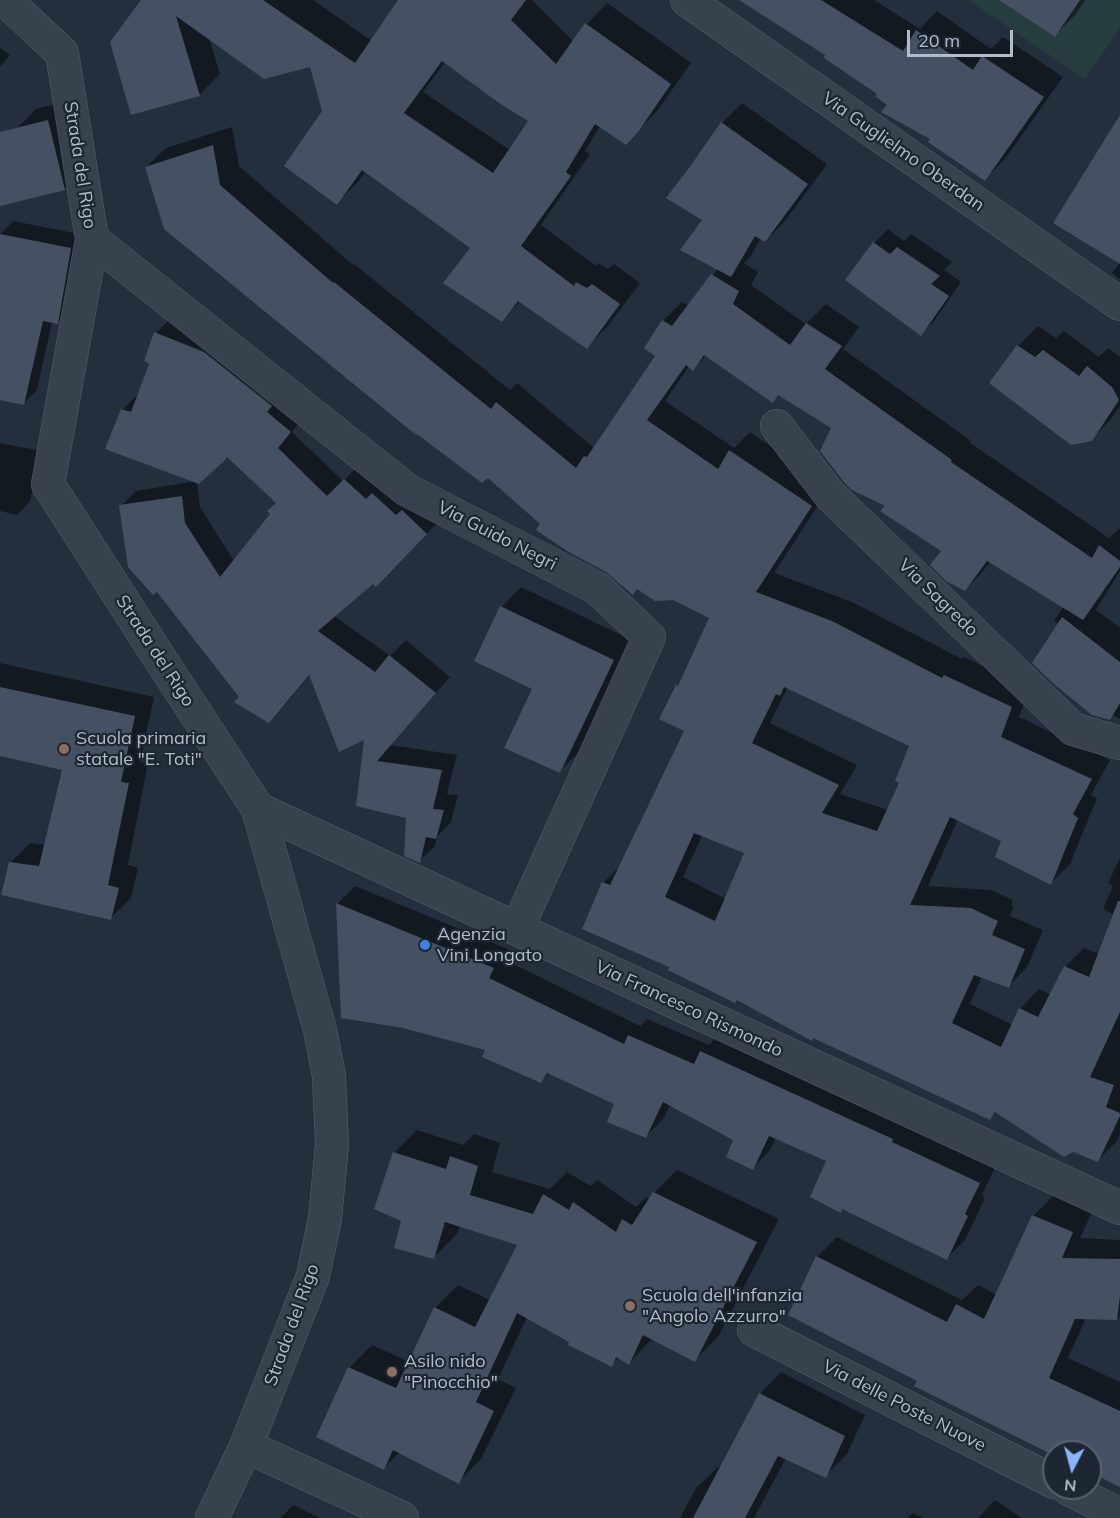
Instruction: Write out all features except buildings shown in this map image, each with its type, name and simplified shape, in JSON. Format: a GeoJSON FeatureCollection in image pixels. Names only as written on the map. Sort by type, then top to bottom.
{"type":"FeatureCollection","features":[{"type":"Feature","properties":{"kind":"street","name":"Strada del Rigo"},"geometry":{"type":"LineString","coordinates":[[5,0],[62,53],[92,239],[48,484],[258,809],[320,1030],[329,1076],[332,1145],[325,1218],[313,1276],[246,1446],[212,1518]]}},
{"type":"Feature","properties":{"kind":"street","name":"Via Guglielmo Oberdan"},"geometry":{"type":"LineString","coordinates":[[687,0],[1120,304]]}},
{"type":"Feature","properties":{"kind":"street","name":"Via Guido Negri"},"geometry":{"type":"LineString","coordinates":[[92,239],[407,490],[597,588],[649,637],[517,929]]}},
{"type":"Feature","properties":{"kind":"street","name":"Via Sagredo"},"geometry":{"type":"LineString","coordinates":[[777,426],[830,495],[1073,729],[1120,743]]}},
{"type":"Feature","properties":{"kind":"street","name":"Via Francesco Rismondo"},"geometry":{"type":"LineString","coordinates":[[258,809],[1120,1208]]}},
{"type":"Feature","properties":{"kind":"street","name":"Via delle Poste Nuove"},"geometry":{"type":"LineString","coordinates":[[754,1330],[1042,1476]]}},
{"type":"Feature","properties":{"kind":"street"},"geometry":{"type":"LineString","coordinates":[[246,1446],[402,1518]]}},
{"type":"Feature","properties":{"kind":"street"},"geometry":{"type":"LineString","coordinates":[[1090,1500],[1120,1515]]}},
{"type":"Feature","properties":{"kind":"green space"},"geometry":{"type":"Polygon","coordinates":[[[968,0],[1120,0],[1120,28],[1085,79],[968,0]]]}},
{"type":"Feature","properties":{"kind":"place","name":"Scuola primaria statale \"E. Toti\""},"geometry":{"type":"Point","coordinates":[64,749]}},
{"type":"Feature","properties":{"kind":"place","name":"Agenzia Vini Longato"},"geometry":{"type":"Point","coordinates":[425,945]}},
{"type":"Feature","properties":{"kind":"place","name":"Scuola dell'infanzia \"Angolo Azzurro\""},"geometry":{"type":"Point","coordinates":[630,1306]}},
{"type":"Feature","properties":{"kind":"place","name":"Asilo nido \"Pinocchio\""},"geometry":{"type":"Point","coordinates":[392,1372]}}]}
